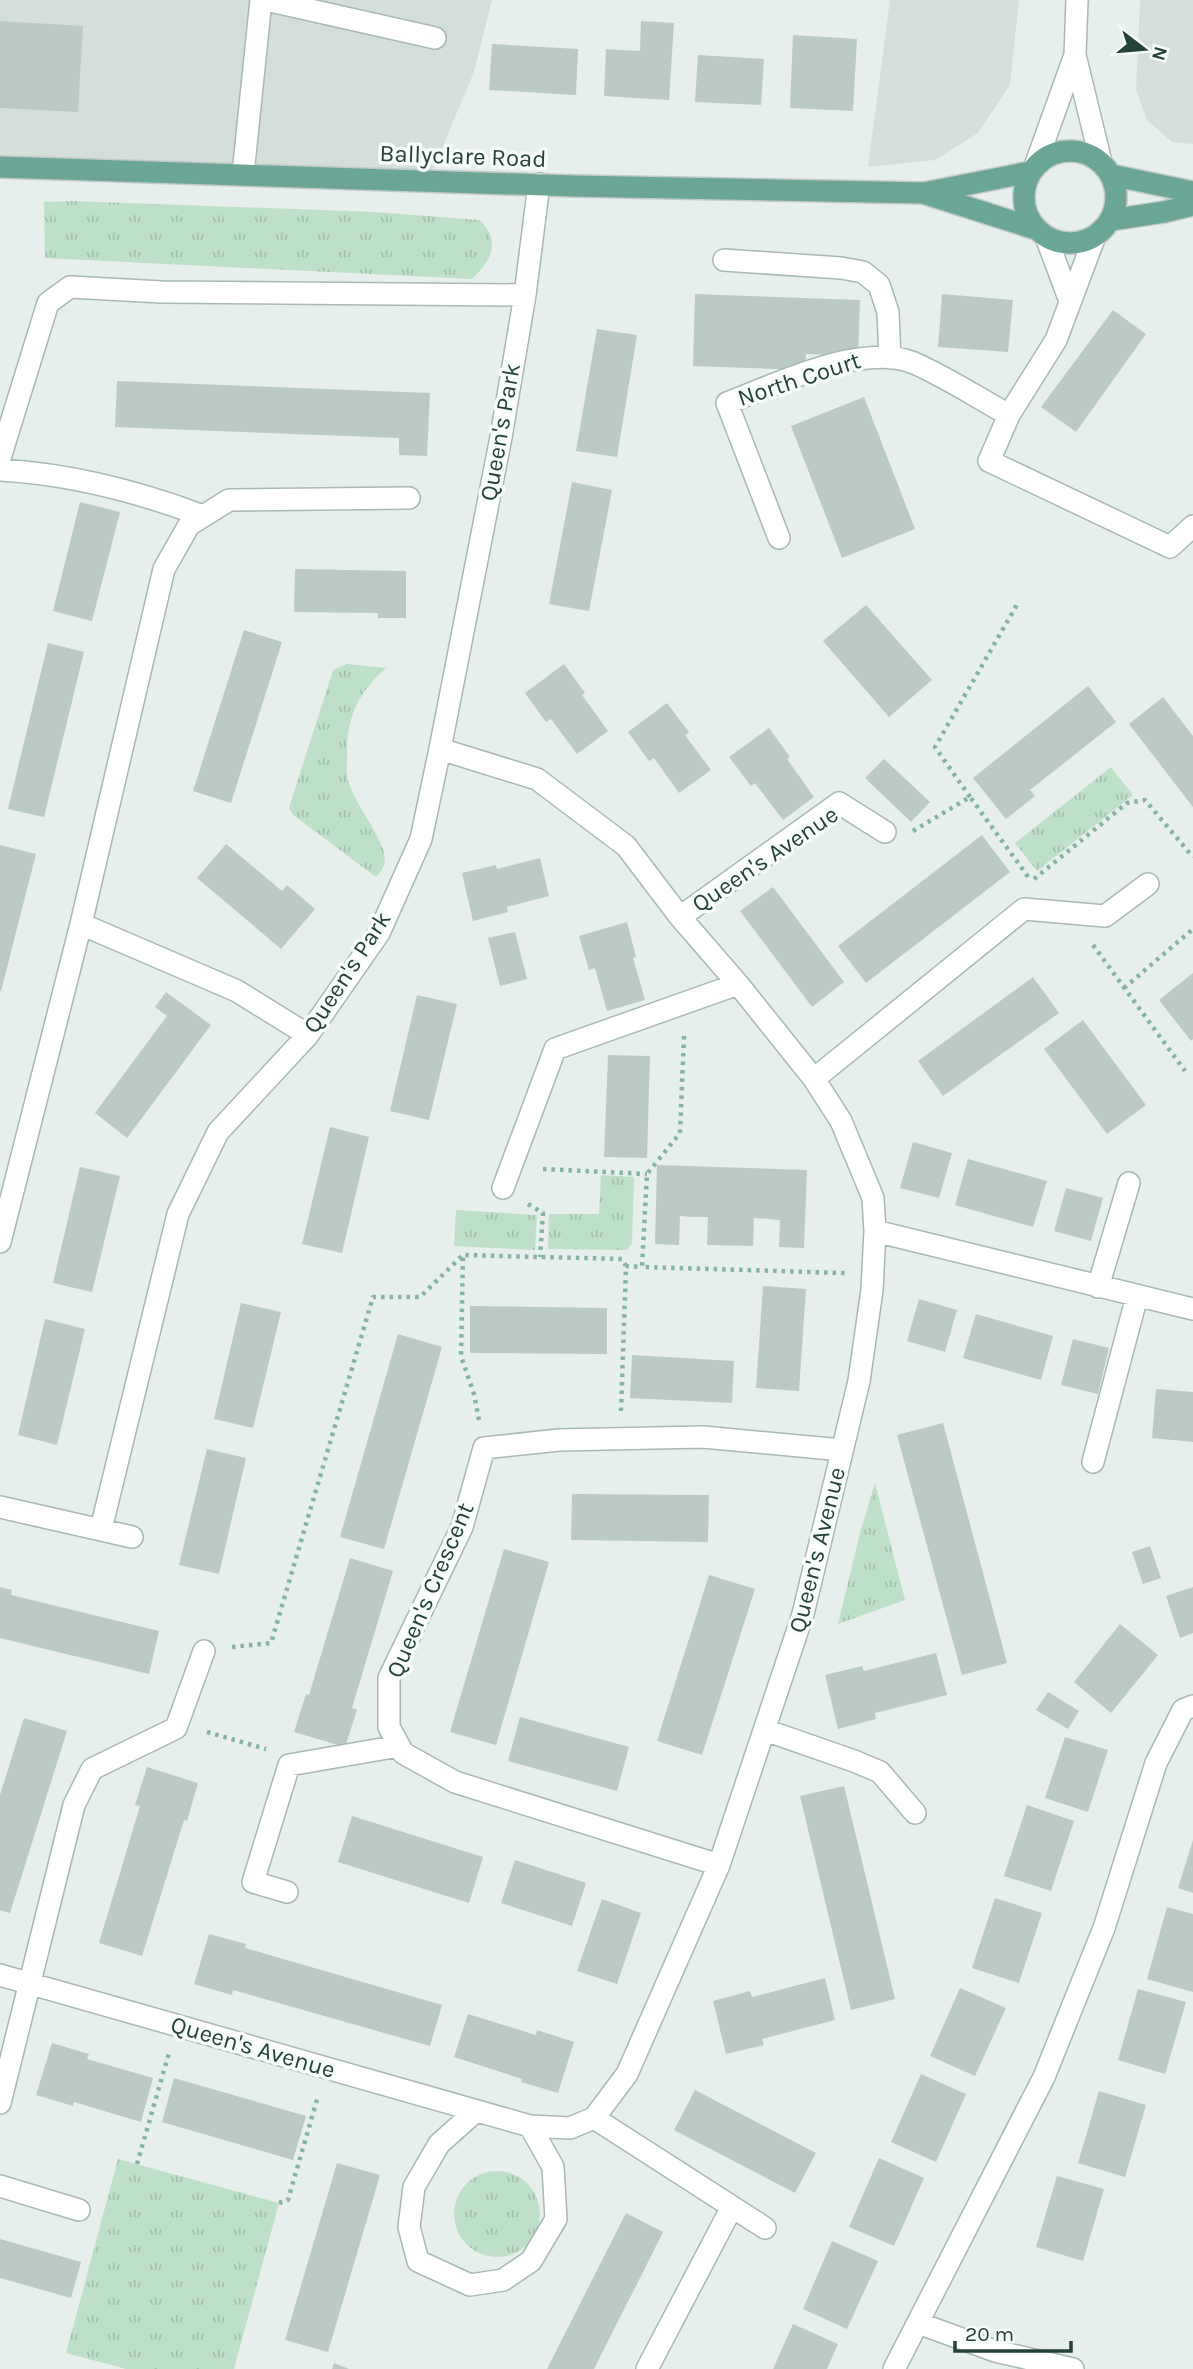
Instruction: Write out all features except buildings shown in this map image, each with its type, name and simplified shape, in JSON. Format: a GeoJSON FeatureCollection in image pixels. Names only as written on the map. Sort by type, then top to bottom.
{"type":"FeatureCollection","features":[{"type":"Feature","properties":{"kind":"main road"},"geometry":{"type":"LineString","coordinates":[[1074,150],[1089,154],[1106,169],[1116,190],[1116,205],[1111,220],[1096,236],[1071,244],[1062,243],[1041,233],[1028,217],[1024,204],[1024,190],[1033,169],[1053,154],[1074,150]]}},
{"type":"Feature","properties":{"kind":"main road","name":"Ballyclare Road"},"geometry":{"type":"LineString","coordinates":[[0,167],[924,193],[1033,169]]}},
{"type":"Feature","properties":{"kind":"main road"},"geometry":{"type":"LineString","coordinates":[[1106,169],[1193,192]]}},
{"type":"Feature","properties":{"kind":"main road","name":"Ballyclare Road"},"geometry":{"type":"LineString","coordinates":[[924,193],[1041,233]]}},
{"type":"Feature","properties":{"kind":"main road"},"geometry":{"type":"LineString","coordinates":[[1111,220],[1193,205]]}},
{"type":"Feature","properties":{"kind":"street"},"geometry":{"type":"LineString","coordinates":[[243,174],[261,0]]}},
{"type":"Feature","properties":{"kind":"street"},"geometry":{"type":"LineString","coordinates":[[266,0],[435,38]]}},
{"type":"Feature","properties":{"kind":"street"},"geometry":{"type":"LineString","coordinates":[[1033,169],[1074,55],[1077,0]]}},
{"type":"Feature","properties":{"kind":"street"},"geometry":{"type":"LineString","coordinates":[[1074,55],[1106,169]]}},
{"type":"Feature","properties":{"kind":"street","name":"Queen's Park"},"geometry":{"type":"LineString","coordinates":[[101,1529],[178,1214],[218,1132],[308,1035],[379,933],[421,838],[500,437],[525,295],[539,184]]}},
{"type":"Feature","properties":{"kind":"street"},"geometry":{"type":"LineString","coordinates":[[1041,233],[1070,300]]}},
{"type":"Feature","properties":{"kind":"street"},"geometry":{"type":"LineString","coordinates":[[1096,236],[1056,340],[1009,415],[989,461],[1170,547],[1193,526]]}},
{"type":"Feature","properties":{"kind":"street","name":"North Court"},"geometry":{"type":"LineString","coordinates":[[724,260],[863,272],[879,285],[888,312],[890,358]]}},
{"type":"Feature","properties":{"kind":"street"},"geometry":{"type":"LineString","coordinates":[[0,458],[48,303],[70,287],[162,292],[525,295]]}},
{"type":"Feature","properties":{"kind":"street","name":"North Court"},"geometry":{"type":"LineString","coordinates":[[779,538],[727,403],[843,361],[874,356],[912,362],[1009,415]]}},
{"type":"Feature","properties":{"kind":"street"},"geometry":{"type":"LineString","coordinates":[[0,471],[35,472],[87,481],[155,498],[203,516]]}},
{"type":"Feature","properties":{"kind":"street"},"geometry":{"type":"LineString","coordinates":[[0,1242],[81,925],[164,569],[189,525],[229,500],[409,498]]}},
{"type":"Feature","properties":{"kind":"street","name":"Queen's Avenue"},"geometry":{"type":"LineString","coordinates":[[0,1975],[530,2126],[570,2128],[594,2118],[627,2074],[719,1865],[803,1614],[859,1381],[873,1274],[876,1231],[873,1198],[841,1121],[814,1079],[680,917],[626,846],[537,779],[440,749]]}},
{"type":"Feature","properties":{"kind":"street","name":"Queen's Avenue"},"geometry":{"type":"LineString","coordinates":[[680,917],[839,803],[885,832]]}},
{"type":"Feature","properties":{"kind":"street"},"geometry":{"type":"LineString","coordinates":[[814,1079],[1024,909],[1105,916],[1147,884]]}},
{"type":"Feature","properties":{"kind":"street"},"geometry":{"type":"LineString","coordinates":[[81,925],[237,991],[308,1035]]}},
{"type":"Feature","properties":{"kind":"street"},"geometry":{"type":"LineString","coordinates":[[503,1188],[555,1049],[738,984]]}},
{"type":"Feature","properties":{"kind":"street"},"geometry":{"type":"LineString","coordinates":[[1098,1287],[1129,1183]]}},
{"type":"Feature","properties":{"kind":"street"},"geometry":{"type":"LineString","coordinates":[[876,1231],[1193,1309]]}},
{"type":"Feature","properties":{"kind":"street"},"geometry":{"type":"LineString","coordinates":[[1093,1462],[1137,1296]]}},
{"type":"Feature","properties":{"kind":"street"},"geometry":{"type":"LineString","coordinates":[[484,1448],[559,1440],[703,1437],[842,1450]]}},
{"type":"Feature","properties":{"kind":"street","name":"Queen's Crescent"},"geometry":{"type":"LineString","coordinates":[[399,1746],[389,1727],[389,1678],[462,1527],[484,1448]]}},
{"type":"Feature","properties":{"kind":"street"},"geometry":{"type":"LineString","coordinates":[[0,1507],[132,1537]]}},
{"type":"Feature","properties":{"kind":"street"},"geometry":{"type":"LineString","coordinates":[[0,2103],[74,1805],[92,1769],[176,1728],[204,1651]]}},
{"type":"Feature","properties":{"kind":"street"},"geometry":{"type":"LineString","coordinates":[[894,2369],[1044,2077],[1104,1928],[1156,1763],[1183,1710],[1193,1706]]}},
{"type":"Feature","properties":{"kind":"street"},"geometry":{"type":"LineString","coordinates":[[765,1730],[880,1772],[915,1814]]}},
{"type":"Feature","properties":{"kind":"street"},"geometry":{"type":"LineString","coordinates":[[287,1892],[253,1882],[289,1765],[399,1746],[403,1753],[455,1782],[719,1865]]}},
{"type":"Feature","properties":{"kind":"street"},"geometry":{"type":"LineString","coordinates":[[476,2110],[439,2144],[414,2187],[409,2227],[418,2261],[470,2285],[503,2280],[531,2261],[556,2219],[553,2166],[530,2126]]}},
{"type":"Feature","properties":{"kind":"street"},"geometry":{"type":"LineString","coordinates":[[594,2118],[765,2228]]}},
{"type":"Feature","properties":{"kind":"street"},"geometry":{"type":"LineString","coordinates":[[0,2186],[79,2210]]}},
{"type":"Feature","properties":{"kind":"street"},"geometry":{"type":"LineString","coordinates":[[647,2369],[732,2207]]}},
{"type":"Feature","properties":{"kind":"street"},"geometry":{"type":"LineString","coordinates":[[918,2323],[995,2351],[1073,2369]]}},
{"type":"Feature","properties":{"kind":"path"},"geometry":{"type":"LineString","coordinates":[[1018,603],[935,747],[1032,881],[1127,803],[1145,800],[1193,857]]}},
{"type":"Feature","properties":{"kind":"path"},"geometry":{"type":"LineString","coordinates":[[885,832],[915,831],[970,797]]}},
{"type":"Feature","properties":{"kind":"path"},"geometry":{"type":"LineString","coordinates":[[1070,913],[1185,1071]]}},
{"type":"Feature","properties":{"kind":"path"},"geometry":{"type":"LineString","coordinates":[[1124,988],[1193,929]]}},
{"type":"Feature","properties":{"kind":"path"},"geometry":{"type":"LineString","coordinates":[[642,1267],[647,1174],[680,1133],[684,1004]]}},
{"type":"Feature","properties":{"kind":"path"},"geometry":{"type":"LineString","coordinates":[[511,1167],[647,1174]]}},
{"type":"Feature","properties":{"kind":"path"},"geometry":{"type":"LineString","coordinates":[[503,1188],[543,1213],[540,1257]]}},
{"type":"Feature","properties":{"kind":"path"},"geometry":{"type":"LineString","coordinates":[[463,1255],[461,1356],[474,1394],[484,1448]]}},
{"type":"Feature","properties":{"kind":"path"},"geometry":{"type":"LineString","coordinates":[[204,1651],[271,1643],[373,1297],[420,1297],[463,1255],[622,1259],[626,1266],[620,1439]]}},
{"type":"Feature","properties":{"kind":"path"},"geometry":{"type":"LineString","coordinates":[[626,1266],[873,1274]]}},
{"type":"Feature","properties":{"kind":"path"},"geometry":{"type":"LineString","coordinates":[[177,1723],[276,1752],[289,1765]]}},
{"type":"Feature","properties":{"kind":"path"},"geometry":{"type":"LineString","coordinates":[[137,2164],[177,2025]]}},
{"type":"Feature","properties":{"kind":"path"},"geometry":{"type":"LineString","coordinates":[[279,2203],[288,2200],[326,2068]]}},
{"type":"Feature","properties":{"kind":"shaded area"},"geometry":{"type":"Polygon","coordinates":[[[0,0],[492,0],[474,72],[428,182],[0,165],[0,0]]]}},
{"type":"Feature","properties":{"kind":"shaded area"},"geometry":{"type":"Polygon","coordinates":[[[890,0],[1019,0],[1010,85],[978,133],[935,160],[868,167],[890,0]]]}},
{"type":"Feature","properties":{"kind":"shaded area"},"geometry":{"type":"Polygon","coordinates":[[[1140,0],[1193,0],[1193,144],[1172,142],[1147,120],[1136,90],[1140,0]]]}},
{"type":"Feature","properties":{"kind":"green space"},"geometry":{"type":"Polygon","coordinates":[[[44,202],[375,212],[480,220],[487,228],[492,243],[489,258],[472,279],[45,258],[44,202]]]}},
{"type":"Feature","properties":{"kind":"green space"},"geometry":{"type":"Polygon","coordinates":[[[347,664],[386,668],[355,708],[347,744],[347,772],[351,789],[379,840],[385,858],[376,877],[293,815],[289,808],[333,670],[347,664]]]}},
{"type":"Feature","properties":{"kind":"green space"},"geometry":{"type":"Polygon","coordinates":[[[1111,767],[1133,795],[1037,871],[1015,843],[1111,767]]]}},
{"type":"Feature","properties":{"kind":"green space"},"geometry":{"type":"Polygon","coordinates":[[[601,1175],[634,1177],[632,1243],[627,1250],[548,1249],[549,1214],[599,1214],[601,1175]]]}},
{"type":"Feature","properties":{"kind":"green space"},"geometry":{"type":"Polygon","coordinates":[[[456,1210],[537,1215],[535,1250],[454,1246],[456,1210]]]}},
{"type":"Feature","properties":{"kind":"green space"},"geometry":{"type":"Polygon","coordinates":[[[875,1483],[905,1600],[838,1624],[860,1533],[875,1483]]]}},
{"type":"Feature","properties":{"kind":"green space"},"geometry":{"type":"Polygon","coordinates":[[[118,2159],[279,2203],[234,2369],[126,2369],[66,2353],[118,2159]]]}},
{"type":"Feature","properties":{"kind":"green space"},"geometry":{"type":"Polygon","coordinates":[[[497,2171],[514,2174],[528,2183],[537,2197],[540,2214],[537,2231],[528,2245],[514,2254],[497,2257],[480,2254],[466,2245],[457,2231],[454,2214],[457,2197],[466,2183],[480,2174],[497,2171]]]}}]}
